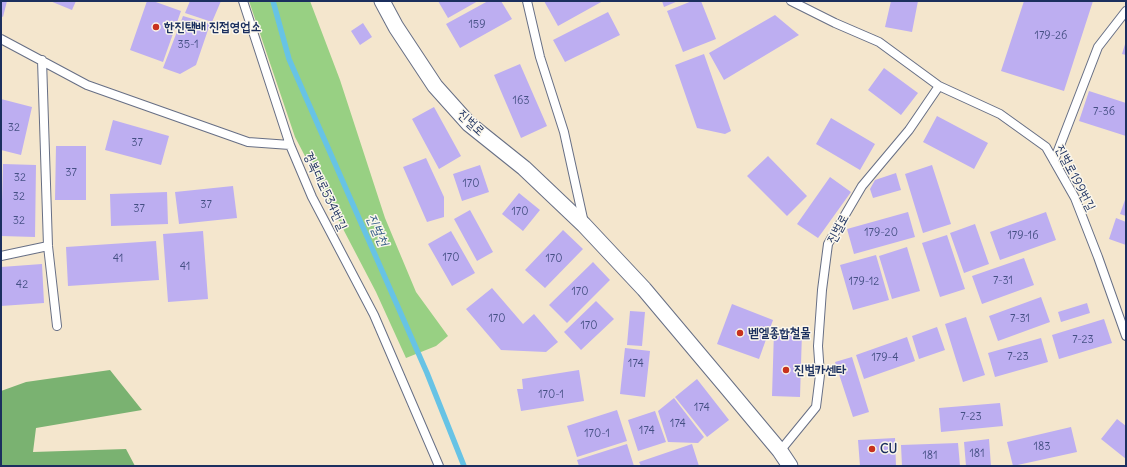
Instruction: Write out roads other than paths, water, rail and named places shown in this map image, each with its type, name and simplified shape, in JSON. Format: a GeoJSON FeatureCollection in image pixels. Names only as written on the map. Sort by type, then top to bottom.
{"type":"FeatureCollection","features":[{"type":"Feature","properties":{"kind":"street","name":"진벌로"},"geometry":{"type":"LineString","coordinates":[[382,1],[396,28],[435,86],[469,124],[524,168],[584,225],[644,289],[780,451],[790,466]]}},
{"type":"Feature","properties":{"kind":"lane"},"geometry":{"type":"LineString","coordinates":[[243,1],[290,145]]}},
{"type":"Feature","properties":{"kind":"lane"},"geometry":{"type":"LineString","coordinates":[[526,1],[540,57],[564,132],[584,225]]}},
{"type":"Feature","properties":{"kind":"lane"},"geometry":{"type":"LineString","coordinates":[[791,1],[835,23],[879,42],[939,86]]}},
{"type":"Feature","properties":{"kind":"lane"},"geometry":{"type":"LineString","coordinates":[[1054,161],[1098,47],[1126,11]]}},
{"type":"Feature","properties":{"kind":"lane","name":"경복대로534번길"},"geometry":{"type":"LineString","coordinates":[[1,39],[87,85],[248,142],[290,145],[312,197],[374,315],[440,466]]}},
{"type":"Feature","properties":{"kind":"lane"},"geometry":{"type":"LineString","coordinates":[[42,60],[48,246],[57,326]]}},
{"type":"Feature","properties":{"kind":"lane","name":"진벌로199번길"},"geometry":{"type":"LineString","coordinates":[[939,86],[1000,114],[1046,147],[1075,198],[1126,336]]}},
{"type":"Feature","properties":{"kind":"lane","name":"진벌로"},"geometry":{"type":"LineString","coordinates":[[780,451],[816,407],[820,375],[818,346],[828,244],[862,186],[909,130],[939,86]]}},
{"type":"Feature","properties":{"kind":"lane"},"geometry":{"type":"LineString","coordinates":[[1,256],[48,246]]}},
{"type":"Feature","properties":{"kind":"waterway","name":"진벌천"},"geometry":{"type":"LineString","coordinates":[[273,1],[289,59],[427,373],[464,466]]}},
{"type":"Feature","properties":{"kind":"place","name":"한진택배 진접영업소"},"geometry":{"type":"Point","coordinates":[156,27]}},
{"type":"Feature","properties":{"kind":"place","name":"벧엘종합철물"},"geometry":{"type":"Point","coordinates":[740,333]}},
{"type":"Feature","properties":{"kind":"place","name":"진벌카센타"},"geometry":{"type":"Point","coordinates":[786,370]}},
{"type":"Feature","properties":{"kind":"place","name":"CU"},"geometry":{"type":"Point","coordinates":[872,449]}}]}
